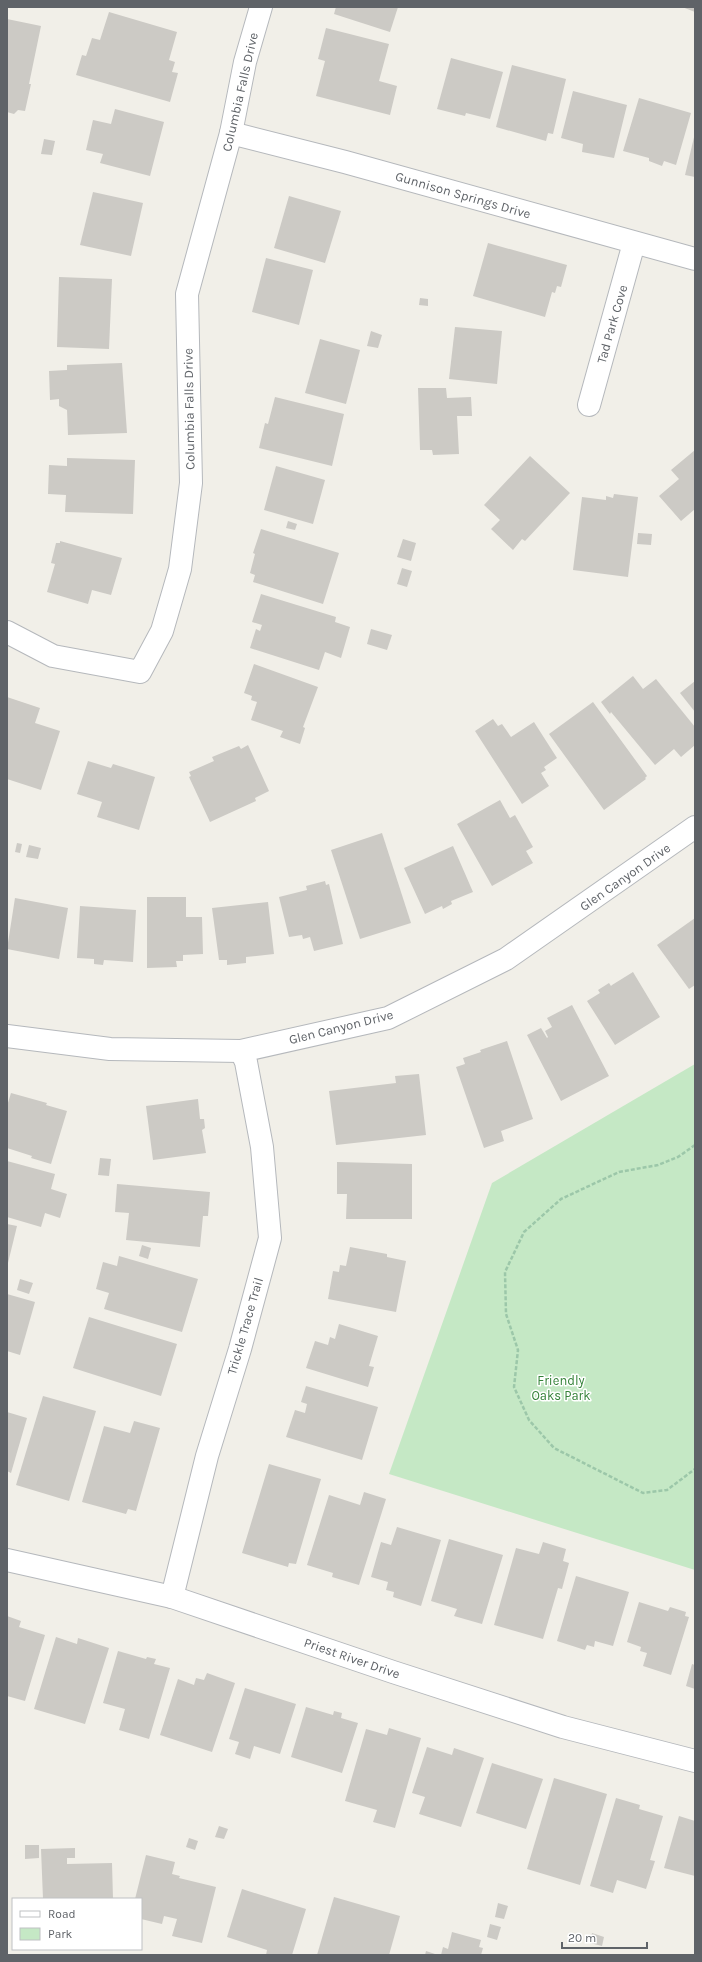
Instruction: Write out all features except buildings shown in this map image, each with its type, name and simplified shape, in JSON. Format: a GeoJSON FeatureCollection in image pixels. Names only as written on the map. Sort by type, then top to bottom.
{"type":"FeatureCollection","features":[{"type":"Feature","properties":{"kind":"street","name":"Columbia Falls Drive"},"geometry":{"type":"LineString","coordinates":[[7,632],[54,656],[140,672],[162,631],[180,569],[191,483],[186,294],[231,133],[245,62],[261,7]]}},
{"type":"Feature","properties":{"kind":"street","name":"Gunnison Springs Drive"},"geometry":{"type":"LineString","coordinates":[[231,133],[345,162],[695,259]]}},
{"type":"Feature","properties":{"kind":"street","name":"Tad Park Cove"},"geometry":{"type":"LineString","coordinates":[[589,405],[634,243]]}},
{"type":"Feature","properties":{"kind":"street","name":"Glen Canyon Drive"},"geometry":{"type":"LineString","coordinates":[[7,1036],[110,1049],[241,1051],[388,1018],[506,959],[695,828]]}},
{"type":"Feature","properties":{"kind":"street","name":"Trickle Trace Trail"},"geometry":{"type":"LineString","coordinates":[[172,1597],[206,1456],[240,1349],[270,1238],[262,1147],[246,1062],[241,1051]]}},
{"type":"Feature","properties":{"kind":"street","name":"Priest River Drive"},"geometry":{"type":"LineString","coordinates":[[7,1560],[172,1597],[393,1672],[563,1727],[695,1761]]}},
{"type":"Feature","properties":{"kind":"path"},"geometry":{"type":"LineString","coordinates":[[695,1145],[678,1157],[658,1165],[620,1172],[561,1199],[524,1232],[505,1272],[506,1314],[518,1350],[514,1387],[528,1420],[554,1448],[643,1492],[667,1490],[695,1469]]}},
{"type":"Feature","properties":{"kind":"green space","name":"Friendly Oaks Park"},"geometry":{"type":"Polygon","coordinates":[[[695,1064],[695,1570],[389,1474],[492,1183],[695,1064]]]}}]}
